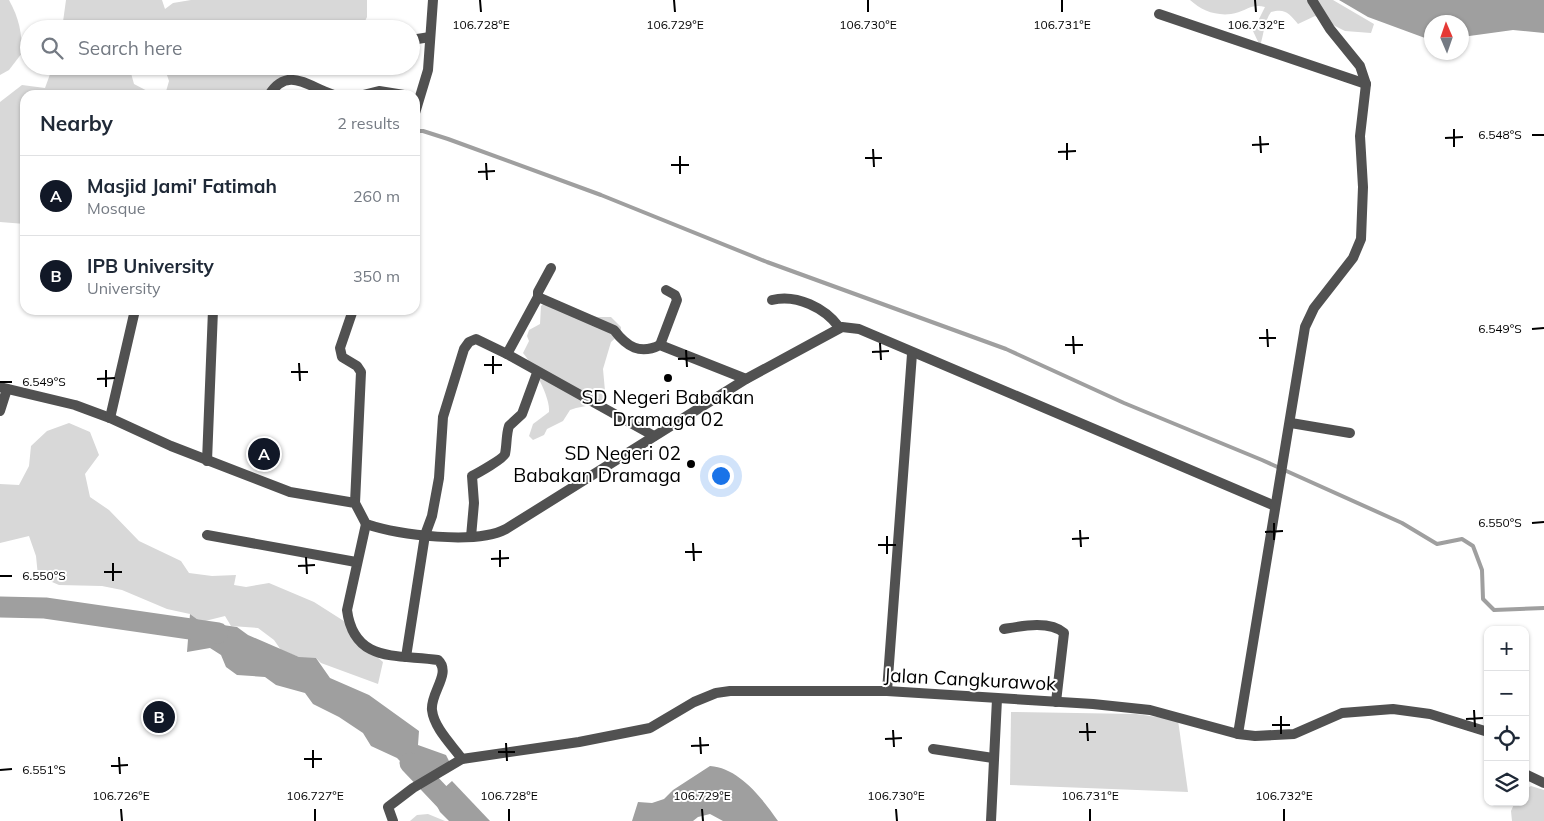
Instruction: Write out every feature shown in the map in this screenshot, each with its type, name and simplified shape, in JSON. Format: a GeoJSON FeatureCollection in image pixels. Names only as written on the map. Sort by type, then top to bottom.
{"type":"FeatureCollection","features":[{"type":"Feature","properties":{"kind":"street"},"geometry":{"type":"LineString","coordinates":[[420,94],[424,89],[428,70],[433,0]]}},
{"type":"Feature","properties":{"kind":"street"},"geometry":{"type":"LineString","coordinates":[[1238,734],[1291,423],[1305,327],[1314,308],[1353,258],[1361,239],[1363,187],[1360,136],[1366,84],[1360,66],[1330,29],[1312,0]]}},
{"type":"Feature","properties":{"kind":"street"},"geometry":{"type":"LineString","coordinates":[[1159,14],[1366,84]]}},
{"type":"Feature","properties":{"kind":"street"},"geometry":{"type":"LineString","coordinates":[[420,39],[430,37]]}},
{"type":"Feature","properties":{"kind":"street"},"geometry":{"type":"LineString","coordinates":[[272,90],[278,82],[284,79],[299,81],[322,90]]}},
{"type":"Feature","properties":{"kind":"street"},"geometry":{"type":"LineString","coordinates":[[507,354],[538,297],[551,268]]}},
{"type":"Feature","properties":{"kind":"street"},"geometry":{"type":"LineString","coordinates":[[538,297],[614,330],[620,338],[636,348],[649,350],[660,345],[677,300],[675,295],[666,290]]}},
{"type":"Feature","properties":{"kind":"street"},"geometry":{"type":"LineString","coordinates":[[772,300],[785,298],[821,310],[827,313],[839,327]]}},
{"type":"Feature","properties":{"kind":"street"},"geometry":{"type":"LineString","coordinates":[[110,418],[134,315]]}},
{"type":"Feature","properties":{"kind":"street"},"geometry":{"type":"LineString","coordinates":[[207,461],[213,315]]}},
{"type":"Feature","properties":{"kind":"street"},"geometry":{"type":"LineString","coordinates":[[351,315],[340,348],[342,357],[357,366],[362,372],[355,503],[366,524],[356,562],[347,610],[349,622],[369,649],[383,656],[438,660],[443,664],[444,670],[433,697],[432,710],[437,725],[462,759]]}},
{"type":"Feature","properties":{"kind":"street"},"geometry":{"type":"LineString","coordinates":[[366,524],[379,528],[424,535],[486,537],[506,529],[746,379],[839,327],[858,330],[1276,506]]}},
{"type":"Feature","properties":{"kind":"street"},"geometry":{"type":"LineString","coordinates":[[406,657],[424,535],[432,516],[439,478],[443,417],[464,349],[469,342],[476,339],[507,354],[537,373],[654,436]]}},
{"type":"Feature","properties":{"kind":"street"},"geometry":{"type":"LineString","coordinates":[[660,345],[746,379]]}},
{"type":"Feature","properties":{"kind":"street"},"geometry":{"type":"LineString","coordinates":[[887,691],[912,354]]}},
{"type":"Feature","properties":{"kind":"street"},"geometry":{"type":"LineString","coordinates":[[471,536],[474,503],[472,476],[484,467],[502,459],[505,454],[509,426],[522,414],[537,373]]}},
{"type":"Feature","properties":{"kind":"street"},"geometry":{"type":"LineString","coordinates":[[0,411],[4,388],[75,406],[110,418],[207,461],[290,492],[355,503]]}},
{"type":"Feature","properties":{"kind":"street"},"geometry":{"type":"LineString","coordinates":[[1291,423],[1350,433]]}},
{"type":"Feature","properties":{"kind":"street"},"geometry":{"type":"LineString","coordinates":[[207,534],[356,562]]}},
{"type":"Feature","properties":{"kind":"street"},"geometry":{"type":"LineString","coordinates":[[1004,629],[1039,626],[1050,627],[1064,634],[1056,702]]}},
{"type":"Feature","properties":{"kind":"street","name":"Jalan Cangkurawok"},"geometry":{"type":"LineString","coordinates":[[393,821],[388,807],[413,788],[462,759],[579,742],[650,728],[676,712],[716,693],[742,691],[887,691],[1056,702],[1150,710],[1238,734],[1269,736],[1294,734],[1342,714],[1393,709],[1430,714],[1484,731]]}},
{"type":"Feature","properties":{"kind":"street"},"geometry":{"type":"LineString","coordinates":[[991,821],[997,699]]}},
{"type":"Feature","properties":{"kind":"street"},"geometry":{"type":"LineString","coordinates":[[934,749],[993,758]]}},
{"type":"Feature","properties":{"kind":"street"},"geometry":{"type":"LineString","coordinates":[[1529,776],[1544,783]]}},
{"type":"Feature","properties":{"kind":"shaded area"},"geometry":{"type":"Polygon","coordinates":[[[0,0],[9,0],[20,28],[20,56],[9,70],[0,75],[0,0]]]}},
{"type":"Feature","properties":{"kind":"shaded area"},"geometry":{"type":"Polygon","coordinates":[[[66,0],[162,0],[165,9],[173,3],[191,0],[367,0],[366,20],[63,20],[66,0]]]}},
{"type":"Feature","properties":{"kind":"shaded area"},"geometry":{"type":"Polygon","coordinates":[[[1190,0],[1333,0],[1374,24],[1371,33],[1345,31],[1315,16],[1298,24],[1286,12],[1276,11],[1271,12],[1265,24],[1260,46],[1253,31],[1265,7],[1255,6],[1236,13],[1219,14],[1199,7],[1190,0]]]}},
{"type":"Feature","properties":{"kind":"shaded area"},"geometry":{"type":"Polygon","coordinates":[[[1339,0],[1544,0],[1544,33],[1513,30],[1469,36],[1469,15],[1424,15],[1424,38],[1368,17],[1339,0]]]}},
{"type":"Feature","properties":{"kind":"shaded area"},"geometry":{"type":"Polygon","coordinates":[[[50,75],[132,75],[134,84],[145,90],[20,90],[20,224],[0,222],[0,102],[22,85],[45,88],[50,75]]]}},
{"type":"Feature","properties":{"kind":"shaded area"},"geometry":{"type":"Polygon","coordinates":[[[167,75],[290,75],[274,90],[166,90],[169,81],[167,75]]]}},
{"type":"Feature","properties":{"kind":"shaded area"},"geometry":{"type":"Polygon","coordinates":[[[546,302],[597,317],[611,317],[621,327],[621,333],[611,342],[603,369],[606,402],[570,410],[563,421],[547,429],[544,435],[533,440],[529,436],[533,424],[549,412],[549,406],[540,381],[523,353],[529,341],[527,336],[529,330],[540,324],[541,306],[546,302]]]}},
{"type":"Feature","properties":{"kind":"shaded area"},"geometry":{"type":"Polygon","coordinates":[[[69,423],[90,432],[99,455],[85,474],[90,497],[109,510],[139,541],[181,561],[189,573],[212,576],[236,575],[234,585],[246,587],[269,583],[314,602],[358,630],[364,646],[383,662],[378,684],[321,663],[316,658],[304,659],[281,650],[274,640],[258,628],[231,626],[225,616],[201,622],[190,614],[167,609],[122,590],[102,586],[59,585],[38,576],[36,556],[29,536],[0,543],[0,484],[19,485],[29,466],[31,446],[47,431],[69,423]]]}},
{"type":"Feature","properties":{"kind":"shaded area"},"geometry":{"type":"Polygon","coordinates":[[[190,614],[201,622],[237,627],[248,635],[299,657],[316,658],[330,678],[369,695],[419,731],[418,745],[446,755],[450,763],[420,781],[397,758],[371,746],[363,733],[339,717],[313,704],[305,693],[276,685],[265,677],[237,675],[226,667],[221,655],[210,648],[187,652],[190,614]]]}},
{"type":"Feature","properties":{"kind":"shaded area"},"geometry":{"type":"Polygon","coordinates":[[[1011,712],[1136,714],[1178,720],[1188,792],[1010,785],[1011,712]]]}},
{"type":"Feature","properties":{"kind":"shaded area"},"geometry":{"type":"Polygon","coordinates":[[[710,766],[731,772],[740,778],[765,803],[778,821],[723,821],[710,814],[698,817],[693,821],[632,821],[638,802],[652,803],[664,799],[673,790],[710,766]]]}},
{"type":"Feature","properties":{"kind":"shaded area"},"geometry":{"type":"Polygon","coordinates":[[[452,781],[490,821],[449,821],[440,812],[433,798],[452,781]]]}},
{"type":"Feature","properties":{"kind":"shaded area"},"geometry":{"type":"Polygon","coordinates":[[[1529,787],[1544,790],[1544,821],[1512,821],[1511,811],[1513,806],[1529,806],[1529,787]]]}},
{"type":"Feature","properties":{"kind":"shaded area"},"geometry":{"type":"Polygon","coordinates":[[[428,814],[445,821],[410,821],[417,815],[428,814]]]}},
{"type":"Feature","properties":{"kind":"waterway"},"geometry":{"type":"LineString","coordinates":[[420,131],[448,139],[601,195],[767,262],[1006,349],[1124,403],[1262,460],[1402,523],[1437,544],[1462,539],[1473,546],[1482,570],[1483,599],[1494,610],[1544,608]]}},
{"type":"Feature","properties":{"kind":"waterway"},"geometry":{"type":"LineString","coordinates":[[0,607],[45,608],[218,633]]}},
{"type":"Feature","properties":{"kind":"waterway"},"geometry":{"type":"LineString","coordinates":[[410,763],[465,821]]}},
{"type":"Feature","properties":{"kind":"place","name":"SD Negeri Babakan Dramaga 02"},"geometry":{"type":"Point","coordinates":[668,378]}},
{"type":"Feature","properties":{"kind":"place","name":"Masjid Jami' Fatimah"},"geometry":{"type":"Point","coordinates":[264,454]}},
{"type":"Feature","properties":{"kind":"place","name":"SD Negeri 02 Babakan Dramaga"},"geometry":{"type":"Point","coordinates":[691,464]}},
{"type":"Feature","properties":{"kind":"place","name":"IPB University"},"geometry":{"type":"Point","coordinates":[159,717]}}]}
